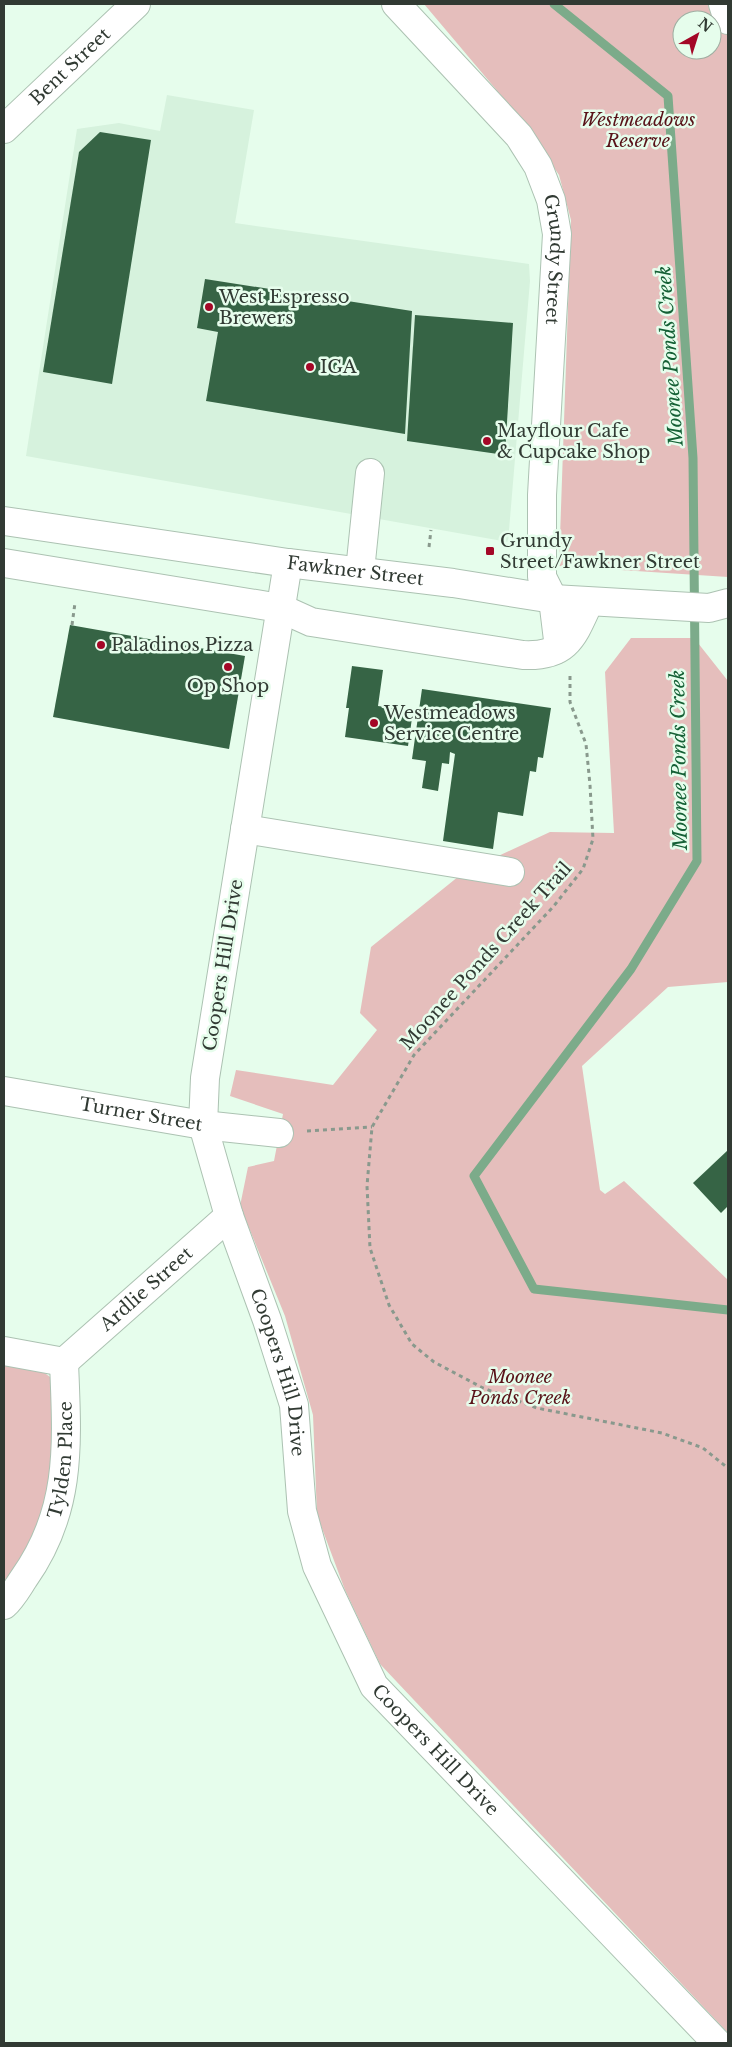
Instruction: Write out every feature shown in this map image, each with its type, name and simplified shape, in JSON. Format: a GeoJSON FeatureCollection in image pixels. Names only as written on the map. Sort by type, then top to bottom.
{"type":"FeatureCollection","features":[{"type":"Feature","properties":{"kind":"street","name":"Bent Street"},"geometry":{"type":"LineString","coordinates":[[4,129],[136,4]]}},
{"type":"Feature","properties":{"kind":"street","name":"Grundy Street"},"geometry":{"type":"LineString","coordinates":[[396,4],[519,136],[538,166],[551,200],[557,234],[542,495],[542,577],[553,599],[558,640],[555,650]]}},
{"type":"Feature","properties":{"kind":"street"},"geometry":{"type":"LineString","coordinates":[[723,4],[728,20]]}},
{"type":"Feature","properties":{"kind":"street"},"geometry":{"type":"LineString","coordinates":[[360,571],[370,473]]}},
{"type":"Feature","properties":{"kind":"street","name":"Fawkner Street"},"geometry":{"type":"LineString","coordinates":[[4,521],[288,562],[481,586],[553,599],[722,609]]}},
{"type":"Feature","properties":{"kind":"street","name":"Coopers Hill Drive"},"geometry":{"type":"LineString","coordinates":[[288,562],[205,1078],[203,1125],[229,1216],[267,1320],[294,1405],[302,1511],[317,1566],[374,1686],[717,2043]]}},
{"type":"Feature","properties":{"kind":"street"},"geometry":{"type":"LineString","coordinates":[[4,563],[280,608],[311,622],[523,655],[543,656],[564,645],[577,630],[589,602]]}},
{"type":"Feature","properties":{"kind":"street"},"geometry":{"type":"LineString","coordinates":[[245,829],[510,872]]}},
{"type":"Feature","properties":{"kind":"street","name":"Turner Street"},"geometry":{"type":"LineString","coordinates":[[4,1091],[203,1125],[279,1133]]}},
{"type":"Feature","properties":{"kind":"street","name":"Ardlie Street"},"geometry":{"type":"LineString","coordinates":[[64,1362],[229,1216]]}},
{"type":"Feature","properties":{"kind":"street"},"geometry":{"type":"LineString","coordinates":[[4,1351],[64,1362]]}},
{"type":"Feature","properties":{"kind":"street","name":"Tylden Place"},"geometry":{"type":"LineString","coordinates":[[4,1605],[41,1554],[63,1490],[67,1428],[64,1362]]}},
{"type":"Feature","properties":{"kind":"path"},"geometry":{"type":"LineString","coordinates":[[429,546],[431,530]]}},
{"type":"Feature","properties":{"kind":"path","name":"Moonee Ponds Creek Trail"},"geometry":{"type":"LineString","coordinates":[[555,650],[570,675],[572,708],[586,744],[592,838],[583,870],[553,907],[414,1055],[372,1127],[367,1186],[370,1248],[388,1305],[412,1344],[434,1362],[483,1388],[537,1408],[662,1433],[703,1448],[728,1468]]}},
{"type":"Feature","properties":{"kind":"path"},"geometry":{"type":"LineString","coordinates":[[279,1133],[372,1127]]}},
{"type":"Feature","properties":{"kind":"shaded area"},"geometry":{"type":"Polygon","coordinates":[[[167,95],[254,110],[235,223],[529,264],[530,281],[508,542],[26,456],[77,129],[119,123],[160,131],[167,95]]]}},
{"type":"Feature","properties":{"kind":"green space","name":"Westmeadows Reserve"},"geometry":{"type":"Polygon","coordinates":[[[424,4],[728,4],[728,577],[559,566],[571,220],[559,175],[516,113],[424,4]]]}},
{"type":"Feature","properties":{"kind":"green space","name":"Moonee Ponds Creek"},"geometry":{"type":"Polygon","coordinates":[[[631,638],[694,638],[728,681],[728,982],[668,987],[582,1066],[600,1190],[605,1194],[624,1181],[728,1280],[728,2033],[380,1664],[345,1590],[317,1515],[313,1415],[285,1316],[240,1206],[248,1167],[274,1161],[283,1114],[230,1096],[236,1070],[333,1085],[377,1030],[360,1013],[371,947],[464,872],[550,832],[614,833],[605,672],[631,638]]]}},
{"type":"Feature","properties":{"kind":"green space"},"geometry":{"type":"Polygon","coordinates":[[[4,1361],[42,1371],[50,1377],[52,1393],[51,1477],[42,1522],[4,1591],[4,1361]]]}},
{"type":"Feature","properties":{"kind":"building"},"geometry":{"type":"Polygon","coordinates":[[[100,132],[151,140],[112,384],[43,372],[79,152],[100,132]]]}},
{"type":"Feature","properties":{"kind":"building","name":"IGA"},"geometry":{"type":"Polygon","coordinates":[[[205,279],[412,311],[405,434],[206,401],[218,332],[197,328],[205,279]]]}},
{"type":"Feature","properties":{"kind":"building"},"geometry":{"type":"Polygon","coordinates":[[[415,315],[513,323],[505,455],[407,441],[415,315]]]}},
{"type":"Feature","properties":{"kind":"building"},"geometry":{"type":"Polygon","coordinates":[[[70,625],[245,656],[229,749],[53,717],[70,625]]]}},
{"type":"Feature","properties":{"kind":"building"},"geometry":{"type":"Polygon","coordinates":[[[352,666],[383,670],[378,706],[413,711],[408,746],[345,737],[349,708],[346,708],[352,666]]]}},
{"type":"Feature","properties":{"kind":"building"},"geometry":{"type":"Polygon","coordinates":[[[422,689],[551,708],[543,758],[538,757],[536,772],[530,771],[523,816],[498,812],[493,849],[443,841],[455,754],[450,752],[449,764],[442,763],[438,791],[422,788],[426,761],[412,759],[422,689]]]}},
{"type":"Feature","properties":{"kind":"building"},"geometry":{"type":"Polygon","coordinates":[[[728,1150],[728,1206],[721,1213],[693,1183],[728,1150]]]}},
{"type":"Feature","properties":{"kind":"waterway","name":"Moonee Ponds Creek"},"geometry":{"type":"LineString","coordinates":[[554,4],[668,96],[693,458],[697,861],[631,969],[474,1176],[534,1289],[728,1310]]}},
{"type":"Feature","properties":{"kind":"place","name":"West Espresso Brewers"},"geometry":{"type":"Point","coordinates":[209,307]}},
{"type":"Feature","properties":{"kind":"place","name":"IGA"},"geometry":{"type":"Point","coordinates":[310,367]}},
{"type":"Feature","properties":{"kind":"place","name":"Mayflour Cafe & Cupcake Shop"},"geometry":{"type":"Point","coordinates":[487,441]}},
{"type":"Feature","properties":{"kind":"place","name":"Grundy Street/Fawkner Street"},"geometry":{"type":"Point","coordinates":[490,551]}},
{"type":"Feature","properties":{"kind":"place","name":"Paladinos Pizza"},"geometry":{"type":"Point","coordinates":[101,645]}},
{"type":"Feature","properties":{"kind":"place","name":"Op Shop"},"geometry":{"type":"Point","coordinates":[228,667]}},
{"type":"Feature","properties":{"kind":"place","name":"Westmeadows Service Centre"},"geometry":{"type":"Point","coordinates":[374,723]}}]}
